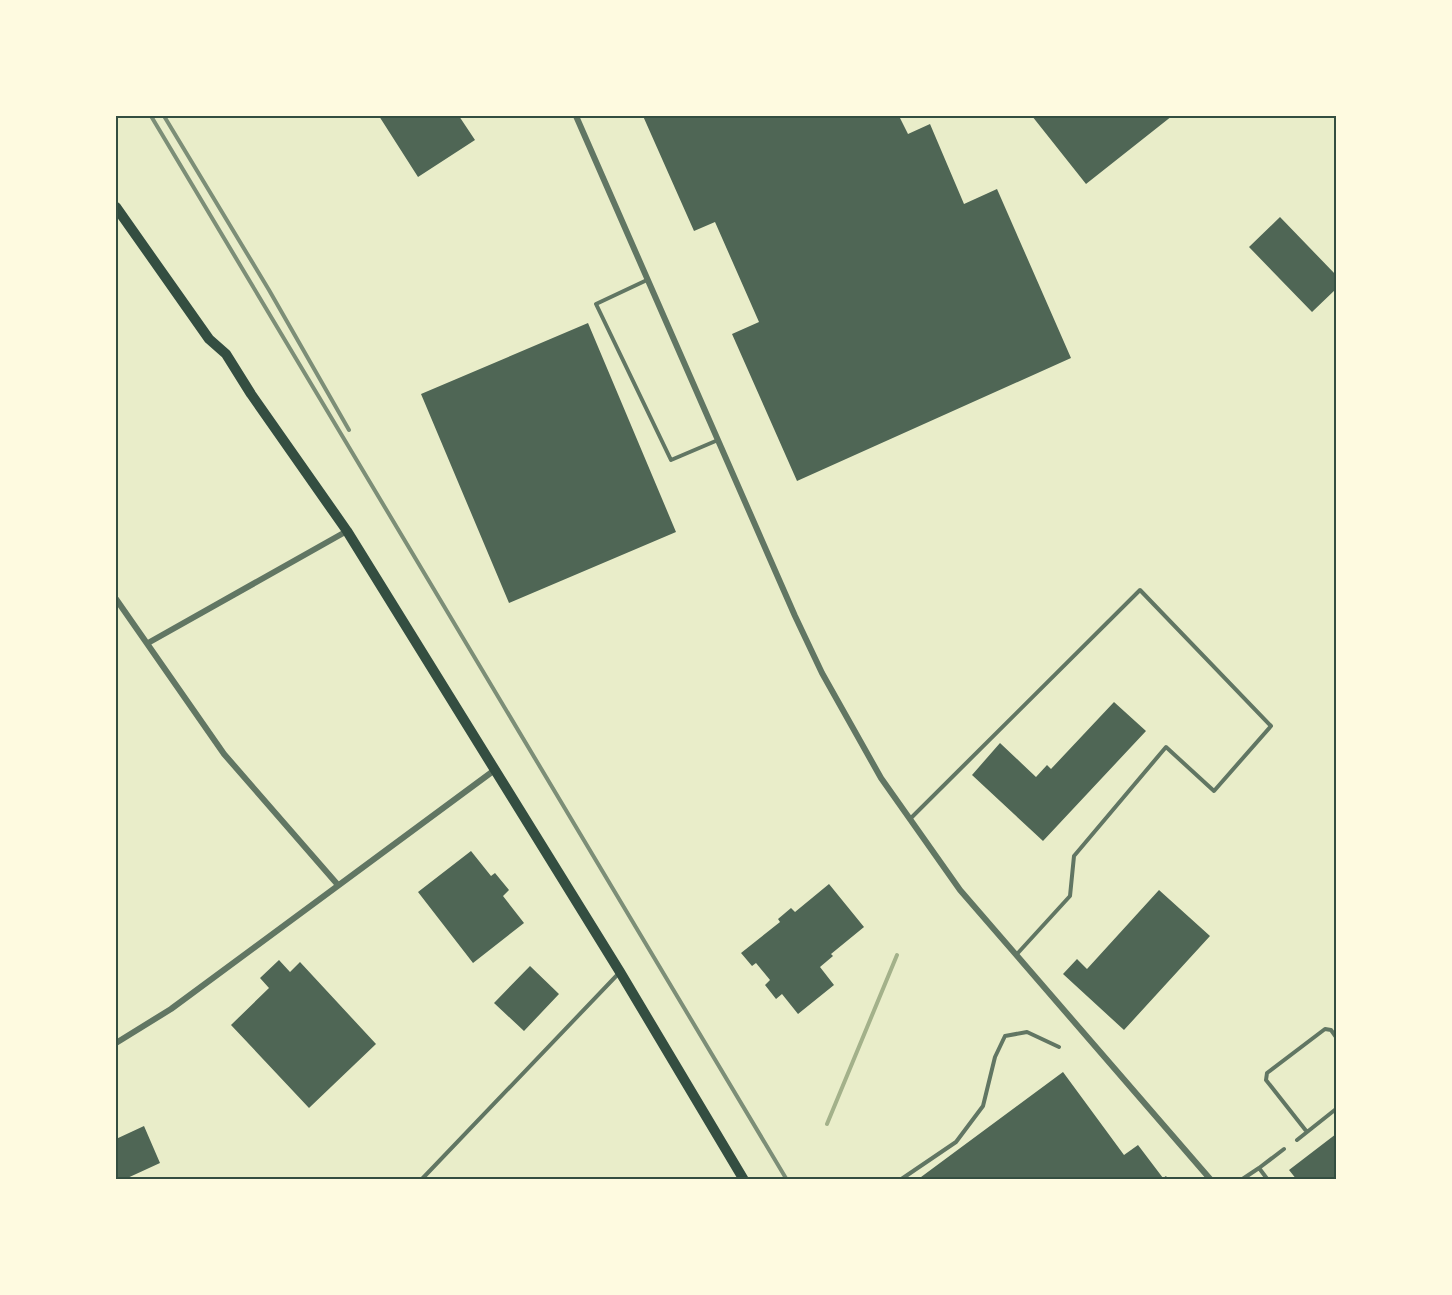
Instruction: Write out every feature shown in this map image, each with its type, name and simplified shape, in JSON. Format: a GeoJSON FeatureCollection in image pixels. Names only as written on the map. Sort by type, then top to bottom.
{"type":"FeatureCollection","features":[{"type":"Feature","properties":{"kind":"main road"},"geometry":{"type":"LineString","coordinates":[[116,207],[209,339],[226,354],[251,394],[347,531],[496,769],[744,1179]]}},
{"type":"Feature","properties":{"kind":"street"},"geometry":{"type":"LineString","coordinates":[[576,116],[822,673],[881,778],[960,890],[1211,1179]]}},
{"type":"Feature","properties":{"kind":"street"},"geometry":{"type":"LineString","coordinates":[[148,643],[347,531]]}},
{"type":"Feature","properties":{"kind":"street"},"geometry":{"type":"LineString","coordinates":[[116,599],[224,754],[338,885]]}},
{"type":"Feature","properties":{"kind":"street"},"geometry":{"type":"LineString","coordinates":[[116,1043],[171,1009],[496,769]]}},
{"type":"Feature","properties":{"kind":"lane"},"geometry":{"type":"LineString","coordinates":[[648,279],[596,304],[671,460],[718,440]]}},
{"type":"Feature","properties":{"kind":"lane"},"geometry":{"type":"LineString","coordinates":[[910,819],[1140,590],[1271,726],[1214,791],[1166,747],[1074,856],[1070,896],[1017,954]]}},
{"type":"Feature","properties":{"kind":"lane"},"geometry":{"type":"LineString","coordinates":[[421,1179],[620,972]]}},
{"type":"Feature","properties":{"kind":"lane"},"geometry":{"type":"LineString","coordinates":[[1307,1132],[1266,1080],[1267,1073],[1325,1029],[1331,1030],[1336,1037]]}},
{"type":"Feature","properties":{"kind":"lane"},"geometry":{"type":"LineString","coordinates":[[900,1179],[956,1142],[983,1106],[995,1057],[1005,1036],[1027,1032],[1059,1047]]}},
{"type":"Feature","properties":{"kind":"lane"},"geometry":{"type":"LineString","coordinates":[[1297,1140],[1336,1109]]}},
{"type":"Feature","properties":{"kind":"lane"},"geometry":{"type":"LineString","coordinates":[[1241,1179],[1284,1149]]}},
{"type":"Feature","properties":{"kind":"lane"},"geometry":{"type":"LineString","coordinates":[[1259,1168],[1268,1179]]}},
{"type":"Feature","properties":{"kind":"building"},"geometry":{"type":"Polygon","coordinates":[[[379,116],[459,116],[475,140],[418,177],[379,116]]]}},
{"type":"Feature","properties":{"kind":"building"},"geometry":{"type":"Polygon","coordinates":[[[643,116],[899,116],[908,134],[930,124],[964,204],[997,189],[1071,358],[797,481],[732,334],[759,322],[715,222],[694,231],[643,116]]]}},
{"type":"Feature","properties":{"kind":"building"},"geometry":{"type":"Polygon","coordinates":[[[1032,116],[1172,116],[1086,184],[1032,116]]]}},
{"type":"Feature","properties":{"kind":"building"},"geometry":{"type":"Polygon","coordinates":[[[1280,217],[1336,275],[1336,289],[1312,312],[1249,247],[1280,217]]]}},
{"type":"Feature","properties":{"kind":"building"},"geometry":{"type":"Polygon","coordinates":[[[588,323],[676,532],[509,603],[421,394],[588,323]]]}},
{"type":"Feature","properties":{"kind":"building"},"geometry":{"type":"Polygon","coordinates":[[[1114,702],[1146,731],[1043,841],[972,775],[1000,743],[1036,777],[1047,765],[1051,769],[1114,702]]]}},
{"type":"Feature","properties":{"kind":"building"},"geometry":{"type":"Polygon","coordinates":[[[471,851],[491,876],[495,873],[509,890],[503,896],[524,923],[473,963],[418,892],[471,851]]]}},
{"type":"Feature","properties":{"kind":"building"},"geometry":{"type":"Polygon","coordinates":[[[829,884],[864,927],[831,954],[833,956],[820,967],[834,985],[798,1014],[782,994],[776,999],[765,985],[770,980],[756,963],[752,966],[741,953],[780,922],[778,919],[791,908],[795,912],[829,884]]]}},
{"type":"Feature","properties":{"kind":"building"},"geometry":{"type":"Polygon","coordinates":[[[1159,890],[1210,936],[1124,1030],[1063,974],[1077,959],[1087,969],[1159,890]]]}},
{"type":"Feature","properties":{"kind":"building"},"geometry":{"type":"Polygon","coordinates":[[[279,960],[290,972],[300,962],[376,1044],[309,1108],[231,1025],[269,988],[260,978],[279,960]]]}},
{"type":"Feature","properties":{"kind":"building"},"geometry":{"type":"Polygon","coordinates":[[[530,966],[559,994],[524,1031],[494,1003],[530,966]]]}},
{"type":"Feature","properties":{"kind":"building"},"geometry":{"type":"Polygon","coordinates":[[[1063,1072],[1124,1155],[1138,1145],[1163,1178],[1166,1176],[1169,1180],[917,1180],[1063,1072]]]}},
{"type":"Feature","properties":{"kind":"building"},"geometry":{"type":"Polygon","coordinates":[[[144,1126],[160,1163],[123,1180],[116,1180],[116,1139],[144,1126]]]}},
{"type":"Feature","properties":{"kind":"building"},"geometry":{"type":"Polygon","coordinates":[[[1336,1134],[1336,1180],[1297,1180],[1289,1170],[1336,1134]]]}},
{"type":"Feature","properties":{"kind":"waterway"},"geometry":{"type":"LineString","coordinates":[[827,1124],[897,955]]}},
{"type":"Feature","properties":{"kind":"railway"},"geometry":{"type":"LineString","coordinates":[[151,116],[787,1180]]}},
{"type":"Feature","properties":{"kind":"railway"},"geometry":{"type":"LineString","coordinates":[[164,116],[269,290],[349,430]]}}]}
